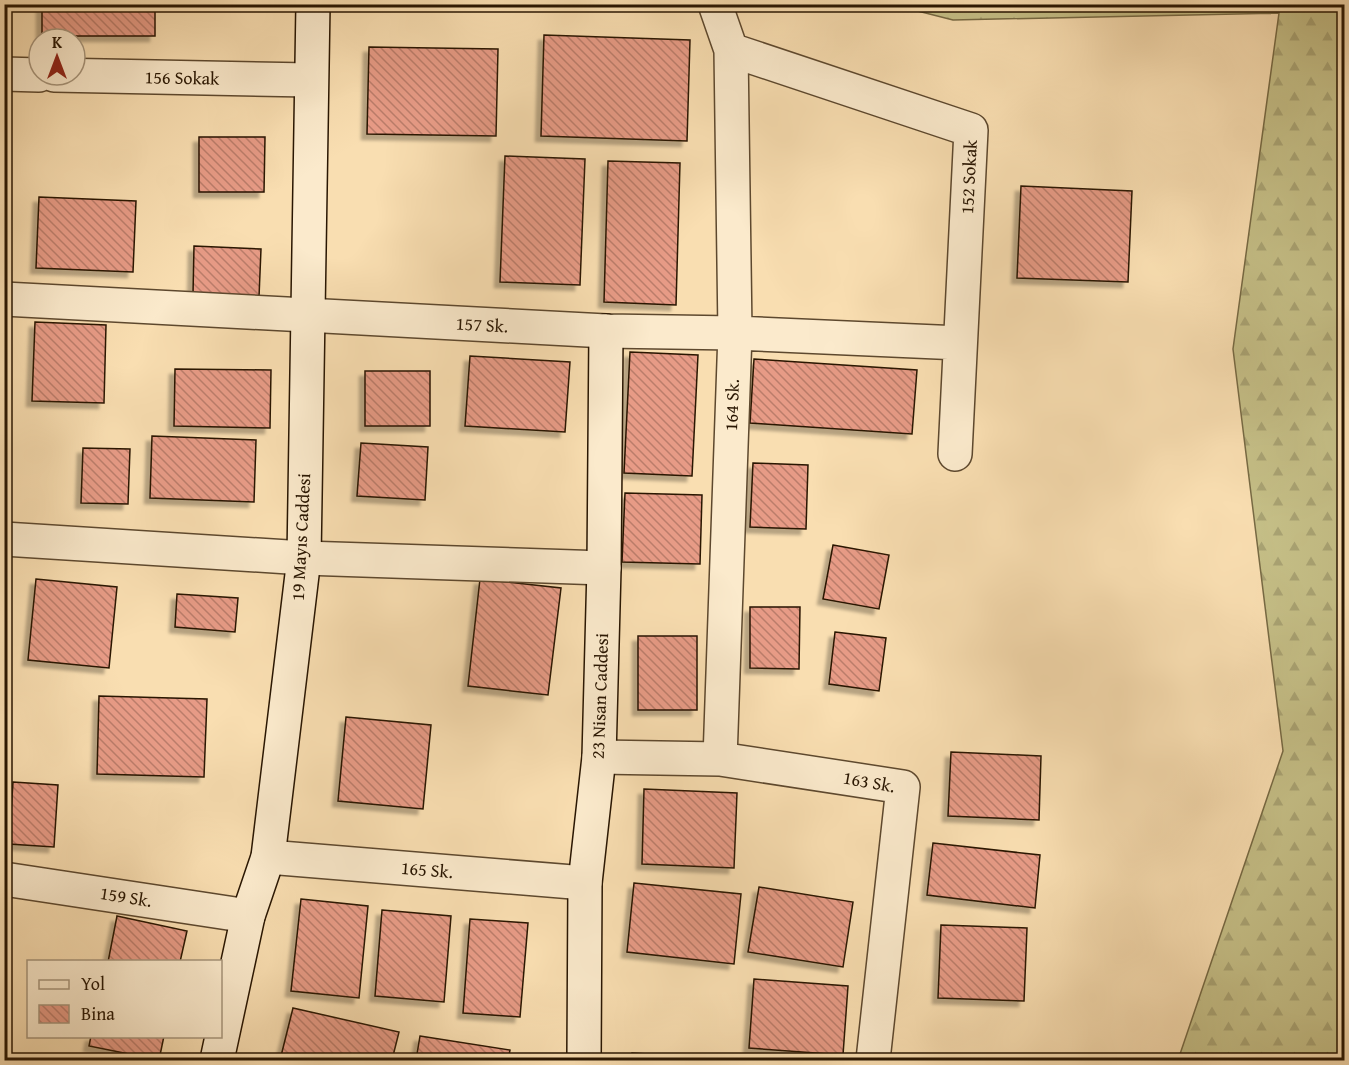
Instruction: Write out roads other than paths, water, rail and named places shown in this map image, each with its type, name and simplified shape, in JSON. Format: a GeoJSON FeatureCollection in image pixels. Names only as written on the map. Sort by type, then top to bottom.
{"type":"FeatureCollection","features":[{"type":"Feature","properties":{"kind":"street","name":"19 Mayıs Caddesi"},"geometry":{"type":"LineString","coordinates":[[222,1037],[248,916],[268,857],[304,558],[313,4]]}},
{"type":"Feature","properties":{"kind":"street"},"geometry":{"type":"LineString","coordinates":[[715,4],[731,50]]}},
{"type":"Feature","properties":{"kind":"street","name":"164 Sk."},"geometry":{"type":"LineString","coordinates":[[720,759],[735,333],[731,50]]}},
{"type":"Feature","properties":{"kind":"street","name":"152 Sokak"},"geometry":{"type":"LineString","coordinates":[[731,50],[971,130],[955,454]]}},
{"type":"Feature","properties":{"kind":"street"},"geometry":{"type":"LineString","coordinates":[[4,74],[27,75]]}},
{"type":"Feature","properties":{"kind":"street","name":"156 Sokak"},"geometry":{"type":"LineString","coordinates":[[87,76],[310,80]]}},
{"type":"Feature","properties":{"kind":"street","name":"157 Sk."},"geometry":{"type":"LineString","coordinates":[[4,299],[606,331],[735,333],[960,343]]}},
{"type":"Feature","properties":{"kind":"street","name":"23 Nisan Caddesi"},"geometry":{"type":"LineString","coordinates":[[584,1060],[585,883],[599,757],[604,568],[606,331]]}},
{"type":"Feature","properties":{"kind":"street"},"geometry":{"type":"LineString","coordinates":[[4,539],[304,558],[604,568]]}},
{"type":"Feature","properties":{"kind":"street","name":"163 Sk."},"geometry":{"type":"LineString","coordinates":[[599,757],[720,759],[903,787],[873,1060]]}},
{"type":"Feature","properties":{"kind":"street","name":"165 Sk."},"geometry":{"type":"LineString","coordinates":[[268,857],[585,883]]}},
{"type":"Feature","properties":{"kind":"street","name":"159 Sk."},"geometry":{"type":"LineString","coordinates":[[4,879],[248,916]]}},
{"type":"Feature","properties":{"kind":"street","name":"19 Mayıs Caddesi"},"geometry":{"type":"LineString","coordinates":[[217,1060],[222,1038]]}}]}
